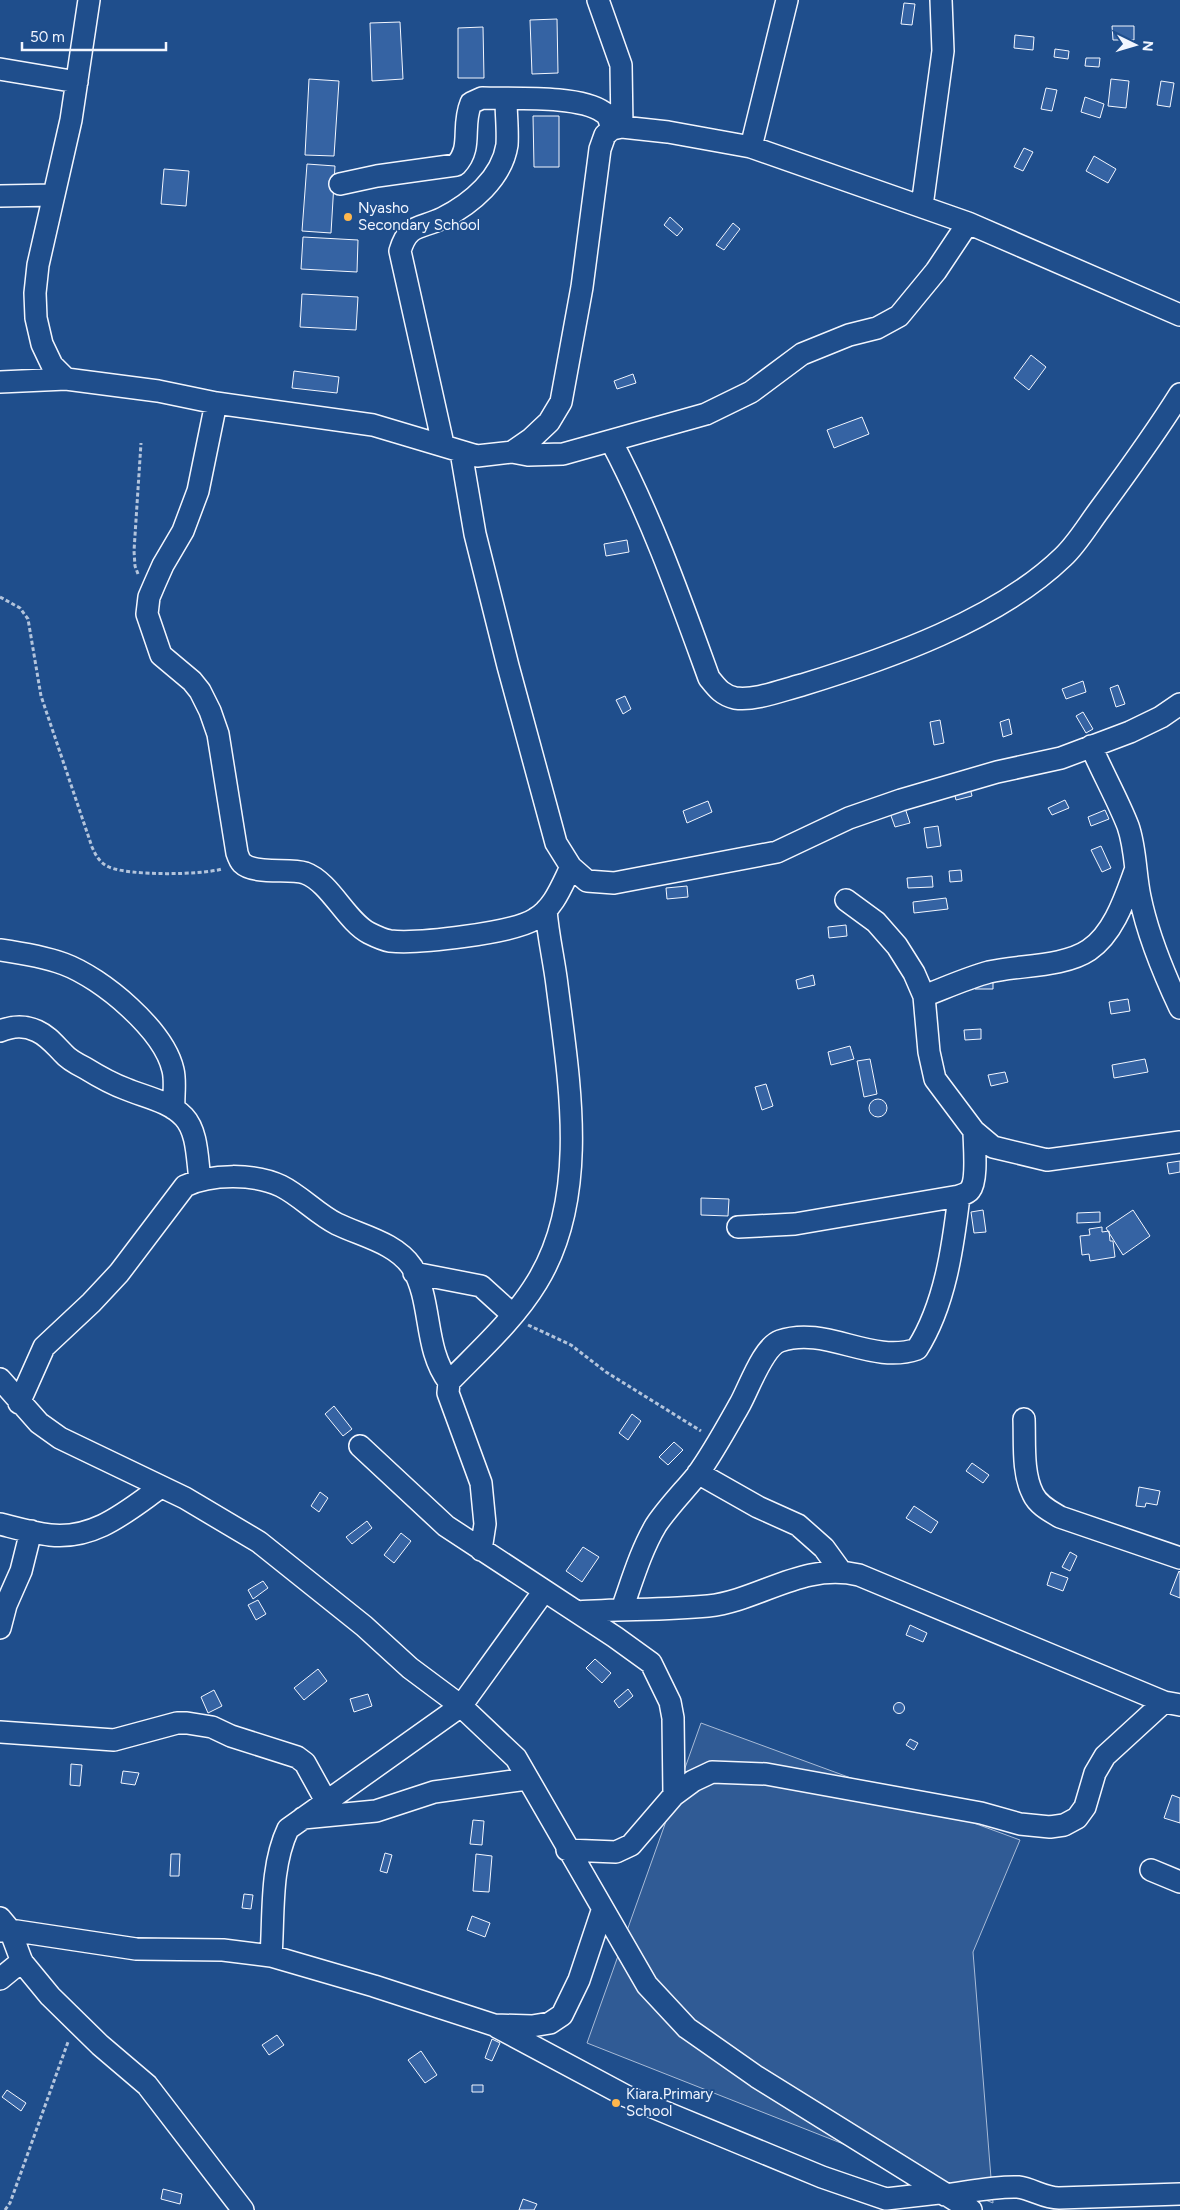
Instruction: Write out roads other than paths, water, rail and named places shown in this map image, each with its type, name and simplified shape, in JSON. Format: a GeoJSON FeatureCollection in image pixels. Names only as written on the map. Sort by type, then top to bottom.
{"type":"FeatureCollection","features":[{"type":"Feature","properties":{"kind":"street"},"geometry":{"type":"LineString","coordinates":[[66,379],[52,365],[42,344],[36,318],[38,265],[77,82],[89,0]]}},
{"type":"Feature","properties":{"kind":"street"},"geometry":{"type":"LineString","coordinates":[[598,0],[621,65],[617,128]]}},
{"type":"Feature","properties":{"kind":"street"},"geometry":{"type":"LineString","coordinates":[[751,147],[787,0]]}},
{"type":"Feature","properties":{"kind":"street"},"geometry":{"type":"LineString","coordinates":[[922,206],[943,51],[941,0]]}},
{"type":"Feature","properties":{"kind":"street"},"geometry":{"type":"LineString","coordinates":[[0,69],[77,82]]}},
{"type":"Feature","properties":{"kind":"street"},"geometry":{"type":"LineString","coordinates":[[340,184],[377,176],[456,165],[466,151],[466,114],[471,103],[482,98],[568,101],[584,104],[603,112],[617,128]]}},
{"type":"Feature","properties":{"kind":"street"},"geometry":{"type":"LineString","coordinates":[[506,99],[506,146],[494,179],[481,191],[443,218],[409,231],[404,238],[400,250],[556,843],[571,867],[587,881],[614,883],[778,852],[849,818],[900,800],[979,777],[1061,758],[1130,732],[1161,717],[1180,704]]}},
{"type":"Feature","properties":{"kind":"street"},"geometry":{"type":"LineString","coordinates":[[512,452],[531,440],[549,422],[561,402],[582,287],[600,149],[605,135],[617,128],[751,147],[922,206],[968,224],[1180,315]]}},
{"type":"Feature","properties":{"kind":"street"},"geometry":{"type":"LineString","coordinates":[[0,196],[54,195]]}},
{"type":"Feature","properties":{"kind":"street"},"geometry":{"type":"LineString","coordinates":[[0,382],[66,379],[158,391],[216,403],[372,425],[477,456],[512,452],[528,456],[562,454],[706,414],[751,392],[802,354],[849,335],[877,328],[899,316],[936,272],[968,224]]}},
{"type":"Feature","properties":{"kind":"street"},"geometry":{"type":"LineString","coordinates":[[611,441],[644,509],[710,678],[721,693],[736,698],[752,698],[824,678],[946,632],[1016,594],[1035,581],[1064,556],[1158,430],[1180,394]]}},
{"type":"Feature","properties":{"kind":"street"},"geometry":{"type":"LineString","coordinates":[[216,403],[198,491],[183,531],[163,564],[149,602],[147,614],[161,654],[192,681],[200,691],[210,711],[218,734],[237,853],[242,863],[251,868],[306,874],[318,883],[367,932],[388,941],[439,938],[512,928],[536,919],[556,898],[571,867]]}},
{"type":"Feature","properties":{"kind":"street"},"geometry":{"type":"LineString","coordinates":[[1091,746],[1128,826],[1136,866],[1139,896],[1148,928],[1159,961],[1180,1008]]}},
{"type":"Feature","properties":{"kind":"street"},"geometry":{"type":"LineString","coordinates":[[924,996],[987,973],[1072,959],[1090,949],[1102,937],[1114,919],[1136,866]]}},
{"type":"Feature","properties":{"kind":"street"},"geometry":{"type":"LineString","coordinates":[[846,900],[876,922],[897,946],[914,973],[924,996],[929,1052],[935,1079],[974,1131],[993,1147],[1047,1160],[1180,1142]]}},
{"type":"Feature","properties":{"kind":"street"},"geometry":{"type":"LineString","coordinates":[[481,1550],[485,1524],[481,1483],[448,1393],[449,1382],[513,1315],[538,1281],[557,1238],[566,1201],[572,1153],[568,1068],[546,910]]}},
{"type":"Feature","properties":{"kind":"street"},"geometry":{"type":"LineString","coordinates":[[0,950],[64,964],[88,977],[136,1013],[151,1028],[165,1048],[173,1071],[174,1109]]}},
{"type":"Feature","properties":{"kind":"street"},"geometry":{"type":"LineString","coordinates":[[0,1030],[12,1026],[38,1031],[52,1040],[64,1055],[85,1068],[114,1084],[145,1095],[174,1109],[185,1117],[193,1132],[200,1179]]}},
{"type":"Feature","properties":{"kind":"street"},"geometry":{"type":"LineString","coordinates":[[738,1227],[795,1224],[959,1196],[969,1191],[972,1184],[975,1168],[974,1131]]}},
{"type":"Feature","properties":{"kind":"street"},"geometry":{"type":"LineString","coordinates":[[20,1403],[44,1347],[91,1303],[119,1272],[185,1186],[200,1179],[229,1176],[265,1180],[281,1186],[336,1223],[398,1252],[414,1273],[419,1284],[434,1355],[439,1369],[449,1382]]}},
{"type":"Feature","properties":{"kind":"street"},"geometry":{"type":"LineString","coordinates":[[622,1609],[637,1567],[656,1525],[698,1472],[740,1404],[768,1349],[778,1341],[798,1337],[831,1340],[854,1347],[894,1354],[917,1349],[932,1320],[941,1292],[951,1254],[959,1196]]}},
{"type":"Feature","properties":{"kind":"street"},"geometry":{"type":"LineString","coordinates":[[414,1273],[481,1286],[513,1315]]}},
{"type":"Feature","properties":{"kind":"street"},"geometry":{"type":"LineString","coordinates":[[0,1379],[39,1423],[60,1438],[185,1498],[259,1542],[350,1615],[410,1668],[461,1706],[516,1758],[602,1912],[647,1985],[687,2028],[757,2078],[942,2194],[971,2210]]}},
{"type":"Feature","properties":{"kind":"street"},"geometry":{"type":"LineString","coordinates":[[1024,1420],[1027,1471],[1033,1494],[1043,1506],[1060,1517],[1180,1558]]}},
{"type":"Feature","properties":{"kind":"street"},"geometry":{"type":"LineString","coordinates":[[360,1446],[446,1526],[578,1612],[651,1663],[670,1702],[673,1718],[674,1795]]}},
{"type":"Feature","properties":{"kind":"street"},"geometry":{"type":"LineString","coordinates":[[698,1472],[758,1507],[798,1525],[824,1548],[840,1570]]}},
{"type":"Feature","properties":{"kind":"street"},"geometry":{"type":"LineString","coordinates":[[0,1524],[64,1536],[91,1531],[112,1522],[161,1487]]}},
{"type":"Feature","properties":{"kind":"street"},"geometry":{"type":"LineString","coordinates":[[0,1628],[6,1605],[21,1571],[31,1531]]}},
{"type":"Feature","properties":{"kind":"street"},"geometry":{"type":"LineString","coordinates":[[567,1850],[616,1852],[630,1845],[674,1795],[693,1781],[712,1772],[757,1773],[981,1813],[1020,1824],[1050,1827],[1064,1825],[1077,1818],[1085,1807],[1095,1773],[1105,1756],[1172,1703],[860,1574],[840,1570],[811,1574],[709,1606],[578,1612]]}},
{"type":"Feature","properties":{"kind":"street"},"geometry":{"type":"LineString","coordinates":[[271,1956],[277,1868],[281,1844],[288,1829],[461,1706],[544,1591]]}},
{"type":"Feature","properties":{"kind":"street"},"geometry":{"type":"LineString","coordinates":[[0,1732],[114,1740],[131,1737],[177,1723],[198,1724],[297,1757],[305,1763],[326,1801]]}},
{"type":"Feature","properties":{"kind":"street"},"geometry":{"type":"LineString","coordinates":[[303,1818],[376,1811],[434,1792],[527,1779]]}},
{"type":"Feature","properties":{"kind":"street"},"geometry":{"type":"LineString","coordinates":[[1151,1870],[1180,1882]]}},
{"type":"Feature","properties":{"kind":"street"},"geometry":{"type":"LineString","coordinates":[[494,2026],[532,2026],[550,2023],[562,2015],[579,1980],[602,1912]]}},
{"type":"Feature","properties":{"kind":"street"},"geometry":{"type":"LineString","coordinates":[[4,1927],[136,1949],[223,1950],[271,1956],[374,1986],[494,2026],[626,2096],[822,2177],[898,2204],[942,2194],[1013,2187],[1031,2190],[1052,2198],[1180,2194]]}},
{"type":"Feature","properties":{"kind":"street"},"geometry":{"type":"LineString","coordinates":[[4,1927],[22,1961],[50,1996],[76,2022],[147,2085],[244,2210]]}},
{"type":"Feature","properties":{"kind":"street"},"geometry":{"type":"LineString","coordinates":[[0,1979],[22,1961]]}},
{"type":"Feature","properties":{"kind":"place","name":"Nyasho Secondary School"},"geometry":{"type":"Point","coordinates":[348,217]}},
{"type":"Feature","properties":{"kind":"place","name":"Kiara Primary School"},"geometry":{"type":"Point","coordinates":[616,2103]}}]}
